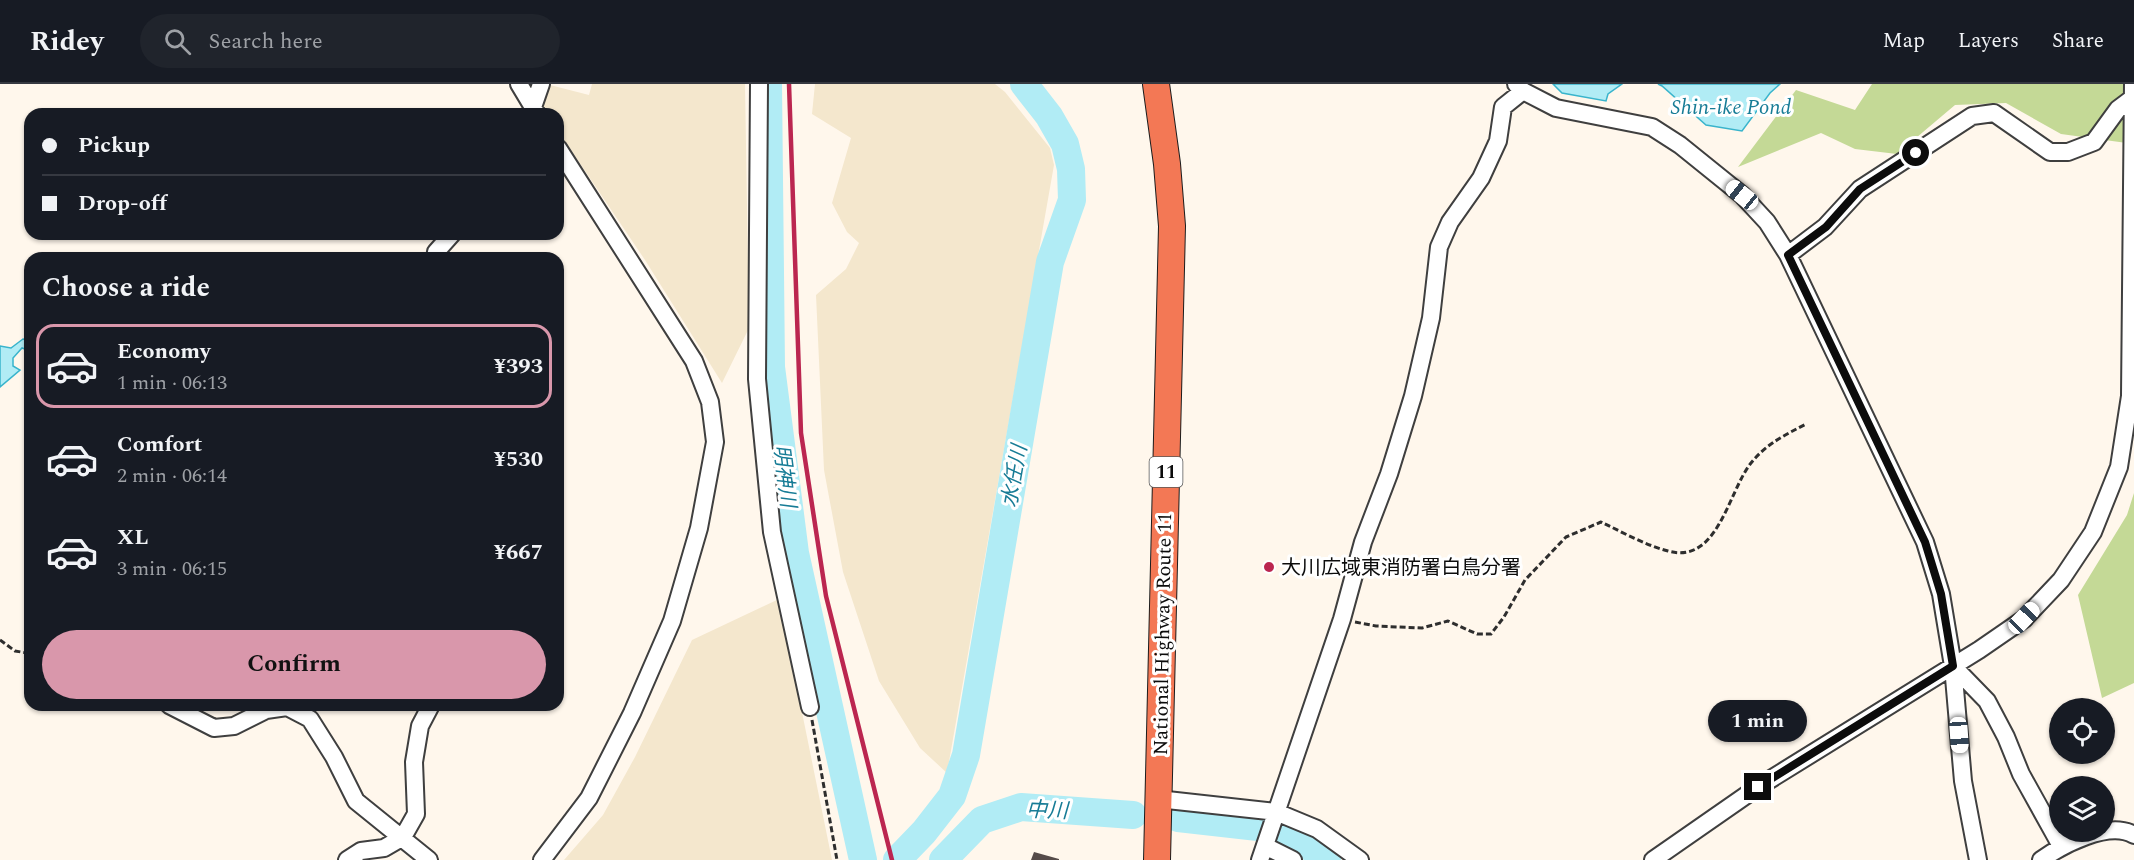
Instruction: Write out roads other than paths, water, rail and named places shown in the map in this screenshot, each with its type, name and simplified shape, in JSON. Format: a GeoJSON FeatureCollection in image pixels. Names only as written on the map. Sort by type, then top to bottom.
{"type":"FeatureCollection","features":[{"type":"Feature","properties":{"kind":"highway","name":"National Highway Route 11"},"geometry":{"type":"LineString","coordinates":[[1156,84],[1167,164],[1172,226],[1157,860]]}},
{"type":"Feature","properties":{"kind":"street"},"geometry":{"type":"LineString","coordinates":[[519,84],[532,108]]}},
{"type":"Feature","properties":{"kind":"street"},"geometry":{"type":"LineString","coordinates":[[535,108],[541,84]]}},
{"type":"Feature","properties":{"kind":"street"},"geometry":{"type":"LineString","coordinates":[[759,84],[758,379],[772,532],[810,707]]}},
{"type":"Feature","properties":{"kind":"street"},"geometry":{"type":"LineString","coordinates":[[1653,860],[1758,787],[1953,666],[2024,618],[2061,580],[2093,532],[2119,467],[2130,396],[2134,235],[2133,84]]}},
{"type":"Feature","properties":{"kind":"street"},"geometry":{"type":"LineString","coordinates":[[1293,860],[1262,853],[1342,619],[1363,542],[1389,474],[1413,396],[1431,318],[1439,247],[1450,222],[1481,178],[1498,141],[1503,107],[1520,88],[1556,108],[1652,127],[1680,145],[1742,195],[1767,222],[1788,255],[1925,542],[1941,594],[1953,666],[1963,781],[1978,860]]}},
{"type":"Feature","properties":{"kind":"street"},"geometry":{"type":"LineString","coordinates":[[1788,255],[1826,227],[1860,189],[1972,116],[1994,113],[2050,152],[2068,152],[2094,142],[2118,109],[2134,97]]}},
{"type":"Feature","properties":{"kind":"street"},"geometry":{"type":"LineString","coordinates":[[542,860],[590,798],[632,713],[672,621],[699,528],[715,442],[710,402],[694,361],[564,156]]}},
{"type":"Feature","properties":{"kind":"street"},"geometry":{"type":"LineString","coordinates":[[436,252],[447,240]]}},
{"type":"Feature","properties":{"kind":"street"},"geometry":{"type":"LineString","coordinates":[[1953,666],[1987,701],[2006,737],[2021,774],[2061,846]]}},
{"type":"Feature","properties":{"kind":"street"},"geometry":{"type":"LineString","coordinates":[[181,711],[214,728],[234,726],[264,711]]}},
{"type":"Feature","properties":{"kind":"street"},"geometry":{"type":"LineString","coordinates":[[294,711],[309,719],[334,757],[356,801],[429,860]]}},
{"type":"Feature","properties":{"kind":"street"},"geometry":{"type":"LineString","coordinates":[[347,860],[361,851],[384,848],[403,837],[416,814],[414,762],[420,726],[428,711]]}},
{"type":"Feature","properties":{"kind":"street"},"geometry":{"type":"LineString","coordinates":[[1158,799],[1274,815],[1317,829],[1360,860]]}},
{"type":"Feature","properties":{"kind":"street"},"geometry":{"type":"LineString","coordinates":[[2041,860],[2061,846],[2111,830],[2127,831],[2134,835]]}},
{"type":"Feature","properties":{"kind":"water","name":"Shin-ike Pond"},"geometry":{"type":"Polygon","coordinates":[[[1553,84],[1622,84],[1608,94],[1606,101],[1562,93],[1553,84]]]}},
{"type":"Feature","properties":{"kind":"water","name":"Shin-ike Pond"},"geometry":{"type":"Polygon","coordinates":[[[1658,84],[1780,84],[1770,93],[1742,131],[1706,125],[1658,84]]]}},
{"type":"Feature","properties":{"kind":"water"},"geometry":{"type":"Polygon","coordinates":[[[24,339],[24,349],[22,348],[13,358],[13,366],[20,370],[0,387],[0,346],[11,348],[24,339]]]}},
{"type":"Feature","properties":{"kind":"waterway","name":"明神川"},"geometry":{"type":"LineString","coordinates":[[768,84],[771,367],[795,553],[863,860]]}},
{"type":"Feature","properties":{"kind":"waterway","name":"水任川"},"geometry":{"type":"LineString","coordinates":[[897,860],[924,832],[952,796],[966,755],[1050,262],[1072,200],[1071,169],[1065,144],[1049,116],[1024,84]]}},
{"type":"Feature","properties":{"kind":"waterway","name":"中川"},"geometry":{"type":"LineString","coordinates":[[943,860],[982,820],[1021,807],[1133,815]]}},
{"type":"Feature","properties":{"kind":"waterway","name":"中川"},"geometry":{"type":"LineString","coordinates":[[1178,818],[1258,827],[1301,840],[1327,860]]}},
{"type":"Feature","properties":{"kind":"railway"},"geometry":{"type":"LineString","coordinates":[[789,84],[801,433],[826,596],[892,860]]}},
{"type":"Feature","properties":{"kind":"place","name":"大川広域東消防署白鳥分署"},"geometry":{"type":"Point","coordinates":[1269,567]}}]}
